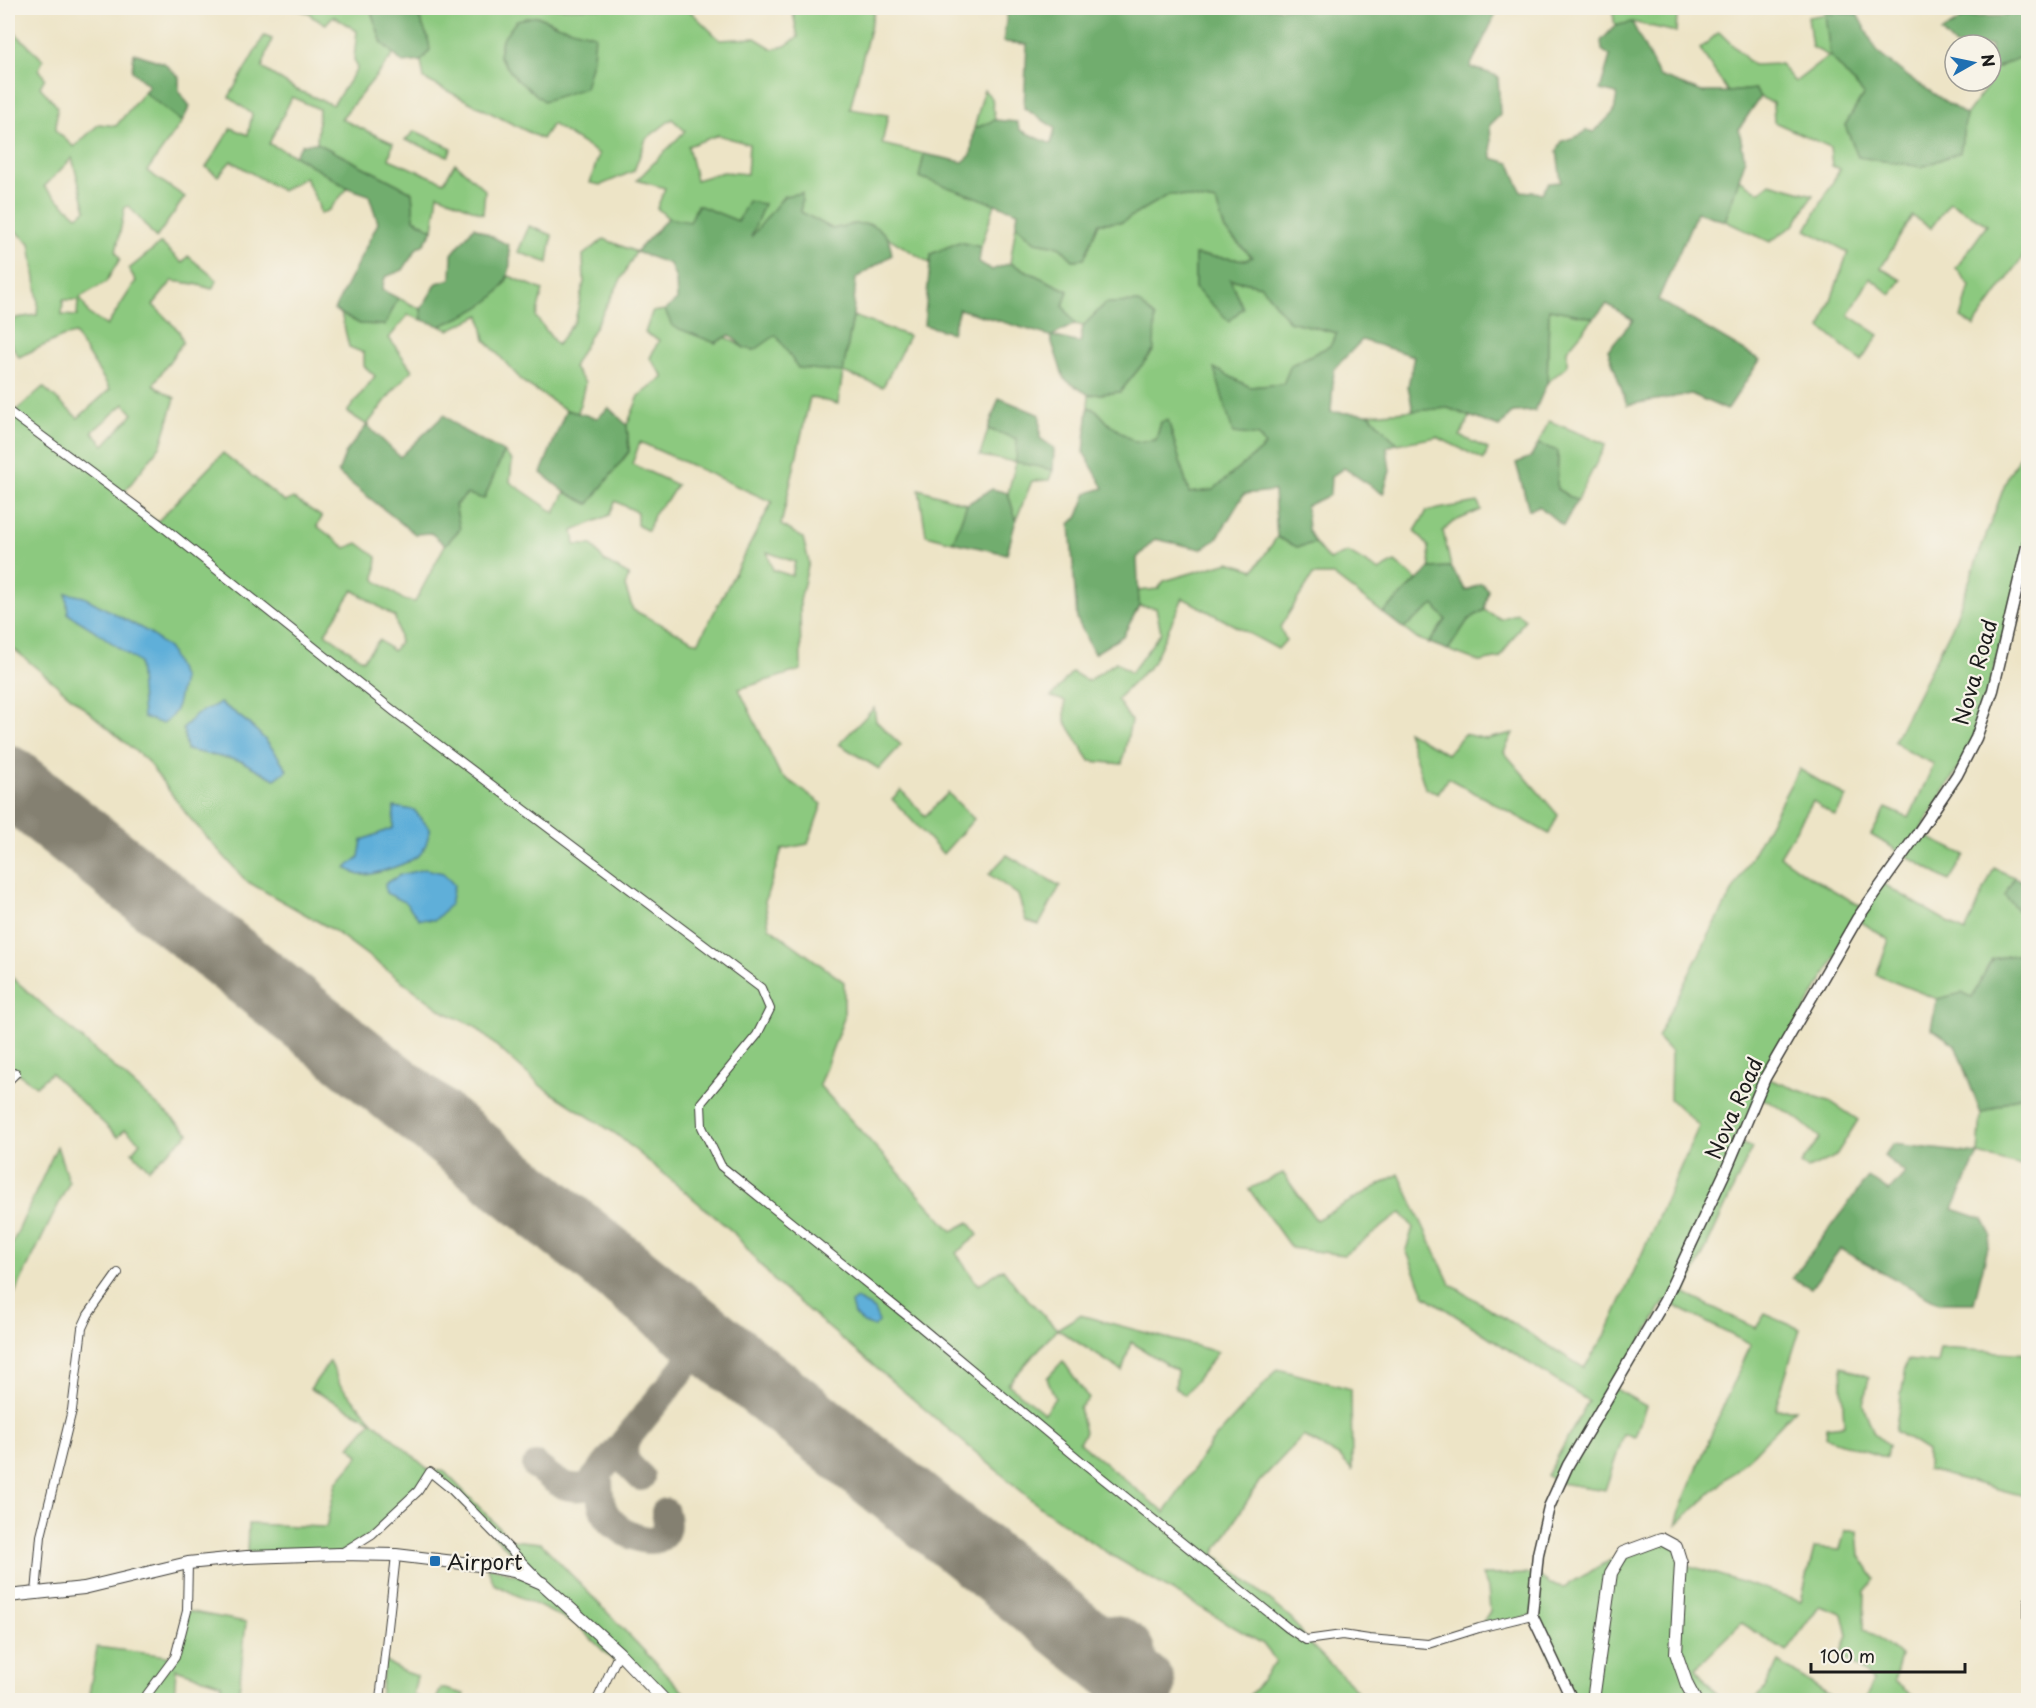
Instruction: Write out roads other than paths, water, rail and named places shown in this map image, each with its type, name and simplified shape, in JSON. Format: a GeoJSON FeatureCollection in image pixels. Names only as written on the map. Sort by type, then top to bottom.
{"type":"FeatureCollection","features":[{"type":"Feature","properties":{"kind":"main road"},"geometry":{"type":"LineString","coordinates":[[1593,1701],[1611,1573],[1623,1553],[1661,1539],[1676,1547],[1681,1563],[1676,1653],[1687,1686],[1695,1701]]}},
{"type":"Feature","properties":{"kind":"main road"},"geometry":{"type":"LineString","coordinates":[[8,1596],[84,1588],[188,1563],[248,1557],[396,1555],[487,1566],[514,1571],[542,1583],[619,1653],[664,1701]]}},
{"type":"Feature","properties":{"kind":"street"},"geometry":{"type":"LineString","coordinates":[[8,411],[157,522],[394,712],[760,988],[770,1009],[757,1035],[701,1103],[702,1127],[721,1166],[911,1319],[1081,1461],[1288,1628],[1306,1640],[1341,1635],[1428,1644],[1532,1616],[1572,1701]]}},
{"type":"Feature","properties":{"kind":"street","name":"Nova Road"},"geometry":{"type":"LineString","coordinates":[[1532,1616],[1538,1554],[1546,1518],[1568,1465],[1665,1300],[1766,1078],[1787,1038],[1857,919],[1957,775],[1976,738],[1993,690],[2028,542]]}},
{"type":"Feature","properties":{"kind":"street"},"geometry":{"type":"LineString","coordinates":[[8,1082],[16,1073]]}},
{"type":"Feature","properties":{"kind":"street"},"geometry":{"type":"LineString","coordinates":[[36,1593],[41,1536],[72,1410],[82,1328],[88,1315],[118,1273]]}},
{"type":"Feature","properties":{"kind":"street"},"geometry":{"type":"LineString","coordinates":[[339,1554],[372,1534],[418,1491],[430,1472],[452,1490],[542,1583]]}},
{"type":"Feature","properties":{"kind":"street"},"geometry":{"type":"LineString","coordinates":[[380,1701],[396,1555]]}},
{"type":"Feature","properties":{"kind":"street"},"geometry":{"type":"LineString","coordinates":[[143,1701],[175,1657],[187,1611],[188,1563]]}},
{"type":"Feature","properties":{"kind":"street"},"geometry":{"type":"LineString","coordinates":[[2026,1701],[2028,1601]]}},
{"type":"Feature","properties":{"kind":"street"},"geometry":{"type":"LineString","coordinates":[[597,1701],[619,1653]]}},
{"type":"Feature","properties":{"kind":"water"},"geometry":{"type":"Polygon","coordinates":[[[66,593],[84,597],[148,632],[169,649],[183,679],[176,710],[163,724],[143,717],[139,663],[68,614],[66,593]]]}},
{"type":"Feature","properties":{"kind":"water"},"geometry":{"type":"Polygon","coordinates":[[[220,703],[258,732],[287,770],[275,779],[241,761],[187,750],[183,729],[196,714],[220,703]]]}},
{"type":"Feature","properties":{"kind":"water"},"geometry":{"type":"Polygon","coordinates":[[[394,807],[414,810],[430,829],[422,852],[402,864],[365,875],[359,875],[346,868],[359,857],[362,840],[393,828],[394,807]]]}},
{"type":"Feature","properties":{"kind":"water"},"geometry":{"type":"Polygon","coordinates":[[[425,869],[443,873],[454,885],[450,905],[435,920],[419,919],[405,902],[386,893],[385,884],[400,875],[425,869]]]}},
{"type":"Feature","properties":{"kind":"water"},"geometry":{"type":"Polygon","coordinates":[[[857,1299],[874,1310],[879,1322],[874,1327],[854,1315],[851,1303],[857,1299]]]}},
{"type":"Feature","properties":{"kind":"place","name":"Airport"},"geometry":{"type":"Point","coordinates":[435,1561]}}]}
